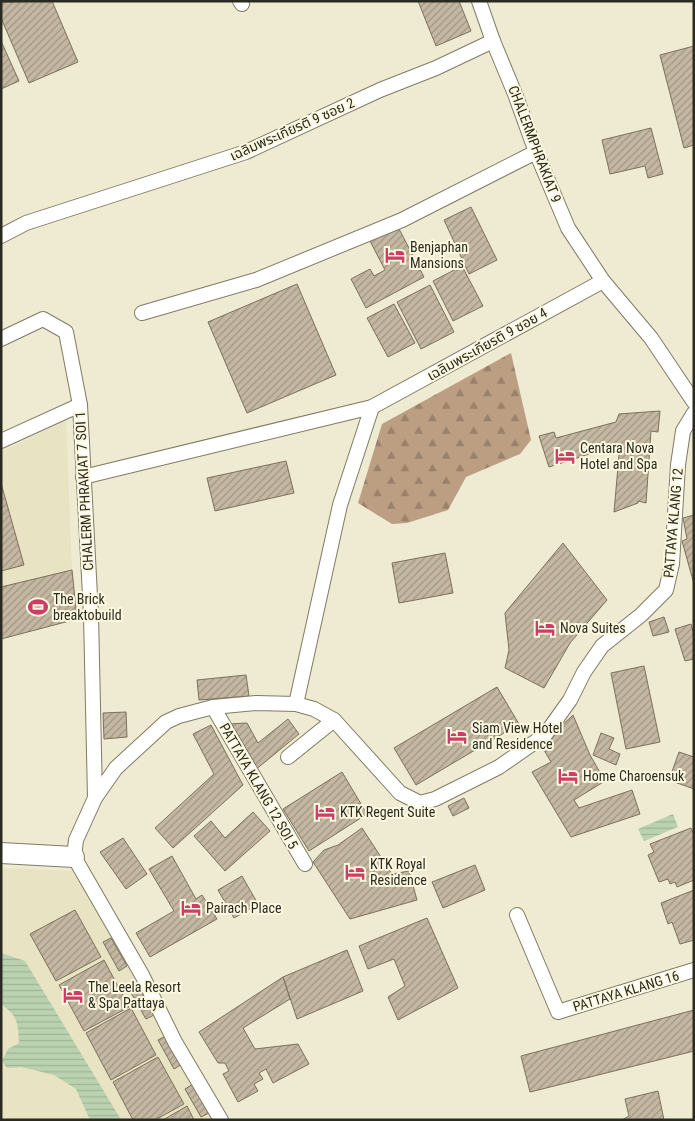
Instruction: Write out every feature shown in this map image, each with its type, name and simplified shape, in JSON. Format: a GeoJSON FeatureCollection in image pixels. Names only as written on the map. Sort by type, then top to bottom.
{"type":"FeatureCollection","features":[{"type":"Feature","properties":{"kind":"street","name":"CHALERMPHRAKIAT 9"},"geometry":{"type":"LineString","coordinates":[[478,1],[536,152],[568,228],[603,280],[651,338],[694,402]]}},
{"type":"Feature","properties":{"kind":"street","name":"เฉลิมพระเกียรติ 9 ซอย 2"},"geometry":{"type":"LineString","coordinates":[[1,236],[26,223],[246,152],[380,90],[436,68],[493,41]]}},
{"type":"Feature","properties":{"kind":"street"},"geometry":{"type":"LineString","coordinates":[[142,314],[275,273],[402,220],[536,152]]}},
{"type":"Feature","properties":{"kind":"street","name":"เฉลิมพระเกียรติ 9 ซอย 4"},"geometry":{"type":"LineString","coordinates":[[83,477],[372,407],[603,280]]}},
{"type":"Feature","properties":{"kind":"street","name":"CHALERM PHRAKIAT 7 SOI 1"},"geometry":{"type":"LineString","coordinates":[[1,339],[43,319],[66,332],[80,405],[91,615],[95,798]]}},
{"type":"Feature","properties":{"kind":"street"},"geometry":{"type":"LineString","coordinates":[[1,441],[80,405]]}},
{"type":"Feature","properties":{"kind":"street"},"geometry":{"type":"LineString","coordinates":[[296,704],[340,505],[372,407]]}},
{"type":"Feature","properties":{"kind":"street","name":"PATTAYA KLANG 12"},"geometry":{"type":"LineString","coordinates":[[74,857],[76,840],[95,798],[116,768],[166,722],[179,716],[214,707],[256,703],[296,704],[314,709],[334,720],[400,793],[420,803],[435,799],[498,767],[545,735],[570,700],[584,672],[602,646],[641,615],[666,590],[672,564],[678,465],[683,431],[694,413]]}},
{"type":"Feature","properties":{"kind":"street","name":"PATTAYA KLANG 12 SOI 5"},"geometry":{"type":"LineString","coordinates":[[214,707],[305,864]]}},
{"type":"Feature","properties":{"kind":"street"},"geometry":{"type":"LineString","coordinates":[[288,757],[334,720]]}},
{"type":"Feature","properties":{"kind":"street"},"geometry":{"type":"LineString","coordinates":[[1,853],[74,857],[142,975],[175,1042],[221,1120]]}},
{"type":"Feature","properties":{"kind":"street","name":"PATTAYA KLANG 16"},"geometry":{"type":"LineString","coordinates":[[518,915],[558,1012],[694,970]]}},
{"type":"Feature","properties":{"kind":"shaded area"},"geometry":{"type":"Polygon","coordinates":[[[66,420],[72,570],[1,587],[1,452],[66,420]]]}},
{"type":"Feature","properties":{"kind":"shaded area"},"geometry":{"type":"Polygon","coordinates":[[[673,814],[678,827],[644,841],[638,829],[673,814]]]}},
{"type":"Feature","properties":{"kind":"shaded area","name":"The Leela Resort & Spa Pattaya"},"geometry":{"type":"Polygon","coordinates":[[[1,868],[75,871],[214,1120],[1,1120],[1,868]]]}},
{"type":"Feature","properties":{"kind":"shaded area"},"geometry":{"type":"Polygon","coordinates":[[[1,953],[25,961],[120,1118],[119,1120],[90,1120],[76,1089],[54,1075],[21,1067],[7,1068],[2,1061],[8,1049],[19,1043],[16,1020],[11,1012],[1,1004],[1,953]]]}},
{"type":"Feature","properties":{"kind":"green space"},"geometry":{"type":"Polygon","coordinates":[[[511,353],[531,440],[520,454],[466,477],[448,510],[407,523],[392,524],[358,503],[382,424],[511,353]]]}},
{"type":"Feature","properties":{"kind":"building"},"geometry":{"type":"Polygon","coordinates":[[[52,1],[78,62],[29,83],[1,18],[1,2],[52,1]]]}},
{"type":"Feature","properties":{"kind":"building"},"geometry":{"type":"Polygon","coordinates":[[[418,1],[459,1],[471,31],[436,46],[418,1]]]}},
{"type":"Feature","properties":{"kind":"building"},"geometry":{"type":"Polygon","coordinates":[[[1,41],[19,81],[1,89],[1,41]]]}},
{"type":"Feature","properties":{"kind":"building"},"geometry":{"type":"Polygon","coordinates":[[[694,46],[694,145],[684,148],[660,55],[694,46]]]}},
{"type":"Feature","properties":{"kind":"building"},"geometry":{"type":"Polygon","coordinates":[[[651,128],[663,174],[648,178],[645,166],[610,174],[602,140],[651,128]]]}},
{"type":"Feature","properties":{"kind":"building"},"geometry":{"type":"Polygon","coordinates":[[[471,207],[497,260],[469,274],[444,220],[471,207]]]}},
{"type":"Feature","properties":{"kind":"building","name":"Benjaphan Mansions"},"geometry":{"type":"Polygon","coordinates":[[[398,227],[424,277],[366,308],[351,279],[370,269],[374,276],[385,270],[370,241],[398,227]]]}},
{"type":"Feature","properties":{"kind":"building"},"geometry":{"type":"Polygon","coordinates":[[[462,266],[483,306],[453,321],[433,281],[462,266]]]}},
{"type":"Feature","properties":{"kind":"building"},"geometry":{"type":"Polygon","coordinates":[[[297,284],[336,375],[247,413],[208,322],[297,284]]]}},
{"type":"Feature","properties":{"kind":"building"},"geometry":{"type":"Polygon","coordinates":[[[430,285],[454,332],[421,349],[397,302],[430,285]]]}},
{"type":"Feature","properties":{"kind":"building"},"geometry":{"type":"Polygon","coordinates":[[[394,304],[415,343],[388,357],[367,318],[394,304]]]}},
{"type":"Feature","properties":{"kind":"building","name":"Centara Nova Hotel and Spa"},"geometry":{"type":"Polygon","coordinates":[[[660,411],[658,432],[651,431],[646,503],[638,501],[638,503],[614,512],[620,444],[549,467],[539,436],[554,432],[556,438],[616,422],[619,414],[660,411]]]}},
{"type":"Feature","properties":{"kind":"building"},"geometry":{"type":"Polygon","coordinates":[[[286,461],[294,493],[215,511],[207,478],[286,461]]]}},
{"type":"Feature","properties":{"kind":"building"},"geometry":{"type":"Polygon","coordinates":[[[1,483],[24,565],[1,571],[1,483]]]}},
{"type":"Feature","properties":{"kind":"building"},"geometry":{"type":"Polygon","coordinates":[[[694,515],[694,584],[682,541],[687,539],[683,518],[694,515]]]}},
{"type":"Feature","properties":{"kind":"building","name":"Nova Suites"},"geometry":{"type":"Polygon","coordinates":[[[563,543],[607,600],[570,643],[544,688],[505,668],[509,650],[505,613],[563,543]]]}},
{"type":"Feature","properties":{"kind":"building"},"geometry":{"type":"Polygon","coordinates":[[[445,553],[453,593],[399,603],[392,563],[445,553]]]}},
{"type":"Feature","properties":{"kind":"building","name":"The Brick breaktobuild"},"geometry":{"type":"Polygon","coordinates":[[[72,570],[77,619],[1,639],[1,587],[72,570]]]}},
{"type":"Feature","properties":{"kind":"building"},"geometry":{"type":"Polygon","coordinates":[[[664,617],[669,632],[653,636],[649,622],[664,617]]]}},
{"type":"Feature","properties":{"kind":"building"},"geometry":{"type":"Polygon","coordinates":[[[691,624],[694,635],[694,659],[685,661],[675,629],[691,624]]]}},
{"type":"Feature","properties":{"kind":"building"},"geometry":{"type":"Polygon","coordinates":[[[644,666],[660,742],[626,749],[611,673],[644,666]]]}},
{"type":"Feature","properties":{"kind":"building"},"geometry":{"type":"Polygon","coordinates":[[[246,675],[249,696],[199,700],[197,680],[246,675]]]}},
{"type":"Feature","properties":{"kind":"building","name":"Siam View Hotel and Residence"},"geometry":{"type":"Polygon","coordinates":[[[497,687],[519,724],[416,785],[394,748],[497,687]]]}},
{"type":"Feature","properties":{"kind":"building"},"geometry":{"type":"Polygon","coordinates":[[[126,712],[127,737],[104,739],[103,713],[126,712]]]}},
{"type":"Feature","properties":{"kind":"building","name":"Home Charoensuk"},"geometry":{"type":"Polygon","coordinates":[[[573,715],[590,755],[605,781],[574,800],[579,808],[632,790],[640,814],[571,837],[532,772],[551,762],[541,745],[573,715]]]}},
{"type":"Feature","properties":{"kind":"building"},"geometry":{"type":"Polygon","coordinates":[[[288,719],[299,734],[254,771],[229,724],[247,723],[258,743],[288,719]]]}},
{"type":"Feature","properties":{"kind":"building"},"geometry":{"type":"Polygon","coordinates":[[[211,725],[243,785],[173,848],[155,828],[214,774],[193,734],[211,725]]]}},
{"type":"Feature","properties":{"kind":"building"},"geometry":{"type":"Polygon","coordinates":[[[601,733],[614,738],[609,749],[620,754],[616,765],[593,755],[601,733]]]}},
{"type":"Feature","properties":{"kind":"building"},"geometry":{"type":"Polygon","coordinates":[[[679,752],[694,757],[694,789],[669,780],[679,752]]]}},
{"type":"Feature","properties":{"kind":"building","name":"KTK Regent Suite"},"geometry":{"type":"Polygon","coordinates":[[[342,772],[367,814],[309,851],[283,809],[342,772]]]}},
{"type":"Feature","properties":{"kind":"building"},"geometry":{"type":"Polygon","coordinates":[[[464,798],[469,808],[453,816],[448,806],[464,798]]]}},
{"type":"Feature","properties":{"kind":"building"},"geometry":{"type":"Polygon","coordinates":[[[253,812],[270,831],[225,871],[194,836],[211,821],[225,838],[253,812]]]}},
{"type":"Feature","properties":{"kind":"building","name":"KTK Royal Residence"},"geometry":{"type":"Polygon","coordinates":[[[362,828],[392,874],[409,871],[417,900],[350,919],[313,862],[324,850],[338,845],[362,828]]]}},
{"type":"Feature","properties":{"kind":"building"},"geometry":{"type":"Polygon","coordinates":[[[691,828],[694,835],[694,880],[677,887],[675,882],[670,884],[668,879],[659,882],[648,855],[654,852],[650,844],[691,828]]]}},
{"type":"Feature","properties":{"kind":"building"},"geometry":{"type":"Polygon","coordinates":[[[123,838],[147,874],[126,889],[100,852],[123,838]]]}},
{"type":"Feature","properties":{"kind":"building","name":"Pairach Place"},"geometry":{"type":"Polygon","coordinates":[[[172,856],[196,899],[202,895],[217,919],[150,957],[136,933],[174,911],[149,869],[172,856]]]}},
{"type":"Feature","properties":{"kind":"building"},"geometry":{"type":"Polygon","coordinates":[[[475,865],[485,890],[443,908],[432,882],[475,865]]]}},
{"type":"Feature","properties":{"kind":"building"},"geometry":{"type":"Polygon","coordinates":[[[242,876],[258,904],[234,918],[218,890],[242,876]]]}},
{"type":"Feature","properties":{"kind":"building"},"geometry":{"type":"Polygon","coordinates":[[[694,890],[694,940],[680,944],[672,922],[668,924],[661,903],[694,890]]]}},
{"type":"Feature","properties":{"kind":"building"},"geometry":{"type":"Polygon","coordinates":[[[75,910],[101,957],[56,981],[30,934],[75,910]]]}},
{"type":"Feature","properties":{"kind":"building"},"geometry":{"type":"Polygon","coordinates":[[[427,918],[458,988],[398,1020],[388,997],[405,986],[394,959],[368,969],[359,946],[427,918]]]}},
{"type":"Feature","properties":{"kind":"building"},"geometry":{"type":"Polygon","coordinates":[[[111,938],[127,966],[119,971],[103,942],[111,938]]]}},
{"type":"Feature","properties":{"kind":"building"},"geometry":{"type":"Polygon","coordinates":[[[347,950],[363,991],[297,1019],[283,977],[347,950]]]}},
{"type":"Feature","properties":{"kind":"building"},"geometry":{"type":"Polygon","coordinates":[[[104,960],[129,1007],[84,1031],[59,985],[104,960]]]}},
{"type":"Feature","properties":{"kind":"building"},"geometry":{"type":"Polygon","coordinates":[[[283,977],[290,999],[243,1028],[255,1049],[298,1044],[309,1064],[273,1083],[266,1069],[259,1073],[263,1079],[254,1084],[258,1091],[238,1102],[223,1074],[229,1071],[225,1063],[218,1063],[199,1032],[283,977]]]}},
{"type":"Feature","properties":{"kind":"building"},"geometry":{"type":"Polygon","coordinates":[[[138,986],[154,1015],[146,1019],[130,991],[138,986]]]}},
{"type":"Feature","properties":{"kind":"building"},"geometry":{"type":"Polygon","coordinates":[[[131,1008],[156,1055],[111,1080],[86,1033],[131,1008]]]}},
{"type":"Feature","properties":{"kind":"building"},"geometry":{"type":"Polygon","coordinates":[[[694,1010],[694,1051],[530,1092],[521,1056],[694,1010]]]}},
{"type":"Feature","properties":{"kind":"building"},"geometry":{"type":"Polygon","coordinates":[[[166,1036],[182,1064],[174,1069],[158,1040],[166,1036]]]}},
{"type":"Feature","properties":{"kind":"building"},"geometry":{"type":"Polygon","coordinates":[[[158,1057],[184,1104],[155,1120],[133,1120],[113,1082],[158,1057]]]}},
{"type":"Feature","properties":{"kind":"building"},"geometry":{"type":"Polygon","coordinates":[[[193,1084],[209,1113],[201,1117],[185,1089],[193,1084]]]}},
{"type":"Feature","properties":{"kind":"building"},"geometry":{"type":"Polygon","coordinates":[[[658,1091],[664,1120],[622,1120],[629,1116],[625,1099],[658,1091]]]}},
{"type":"Feature","properties":{"kind":"building"},"geometry":{"type":"Polygon","coordinates":[[[187,1106],[194,1120],[163,1120],[187,1106]]]}},
{"type":"Feature","properties":{"kind":"place","name":"Benjaphan Mansions"},"geometry":{"type":"Point","coordinates":[395,255]}},
{"type":"Feature","properties":{"kind":"place","name":"Centara Nova Hotel and Spa"},"geometry":{"type":"Point","coordinates":[565,456]}},
{"type":"Feature","properties":{"kind":"place","name":"The Brick breaktobuild"},"geometry":{"type":"Point","coordinates":[38,607]}},
{"type":"Feature","properties":{"kind":"place","name":"Nova Suites"},"geometry":{"type":"Point","coordinates":[545,628]}},
{"type":"Feature","properties":{"kind":"place","name":"Siam View Hotel and Residence"},"geometry":{"type":"Point","coordinates":[457,736]}},
{"type":"Feature","properties":{"kind":"place","name":"Home Charoensuk"},"geometry":{"type":"Point","coordinates":[568,776]}},
{"type":"Feature","properties":{"kind":"place","name":"KTK Regent Suite"},"geometry":{"type":"Point","coordinates":[325,812]}},
{"type":"Feature","properties":{"kind":"place","name":"KTK Royal Residence"},"geometry":{"type":"Point","coordinates":[355,872]}},
{"type":"Feature","properties":{"kind":"place","name":"Pairach Place"},"geometry":{"type":"Point","coordinates":[191,908]}},
{"type":"Feature","properties":{"kind":"place","name":"The Leela Resort & Spa Pattaya"},"geometry":{"type":"Point","coordinates":[73,995]}}]}
